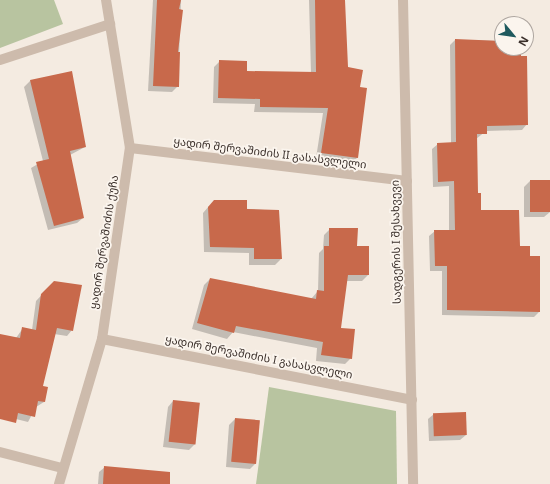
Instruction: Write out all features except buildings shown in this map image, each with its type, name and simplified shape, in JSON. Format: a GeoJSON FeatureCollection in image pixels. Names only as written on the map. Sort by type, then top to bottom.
{"type":"FeatureCollection","features":[{"type":"Feature","properties":{"kind":"street","name":"ყადირ შერვაშიძის ქუჩა"},"geometry":{"type":"LineString","coordinates":[[59,484],[62,468],[102,339],[130,148],[106,0]]}},
{"type":"Feature","properties":{"kind":"street","name":"სადგერის I შესახვევი"},"geometry":{"type":"LineString","coordinates":[[402,0],[414,484]]}},
{"type":"Feature","properties":{"kind":"street"},"geometry":{"type":"LineString","coordinates":[[0,60],[110,24]]}},
{"type":"Feature","properties":{"kind":"street","name":"ყადირ შერვაშიძის II გასასვლელი"},"geometry":{"type":"LineString","coordinates":[[130,148],[407,181]]}},
{"type":"Feature","properties":{"kind":"street","name":"ყადირ შერვაშიძის I გასასვლელი"},"geometry":{"type":"LineString","coordinates":[[102,339],[412,400]]}},
{"type":"Feature","properties":{"kind":"street"},"geometry":{"type":"LineString","coordinates":[[0,452],[62,468]]}},
{"type":"Feature","properties":{"kind":"green space"},"geometry":{"type":"Polygon","coordinates":[[[0,0],[54,0],[63,24],[0,48],[0,0]]]}},
{"type":"Feature","properties":{"kind":"green space"},"geometry":{"type":"Polygon","coordinates":[[[269,387],[396,411],[397,484],[256,484],[269,387]]]}}]}
